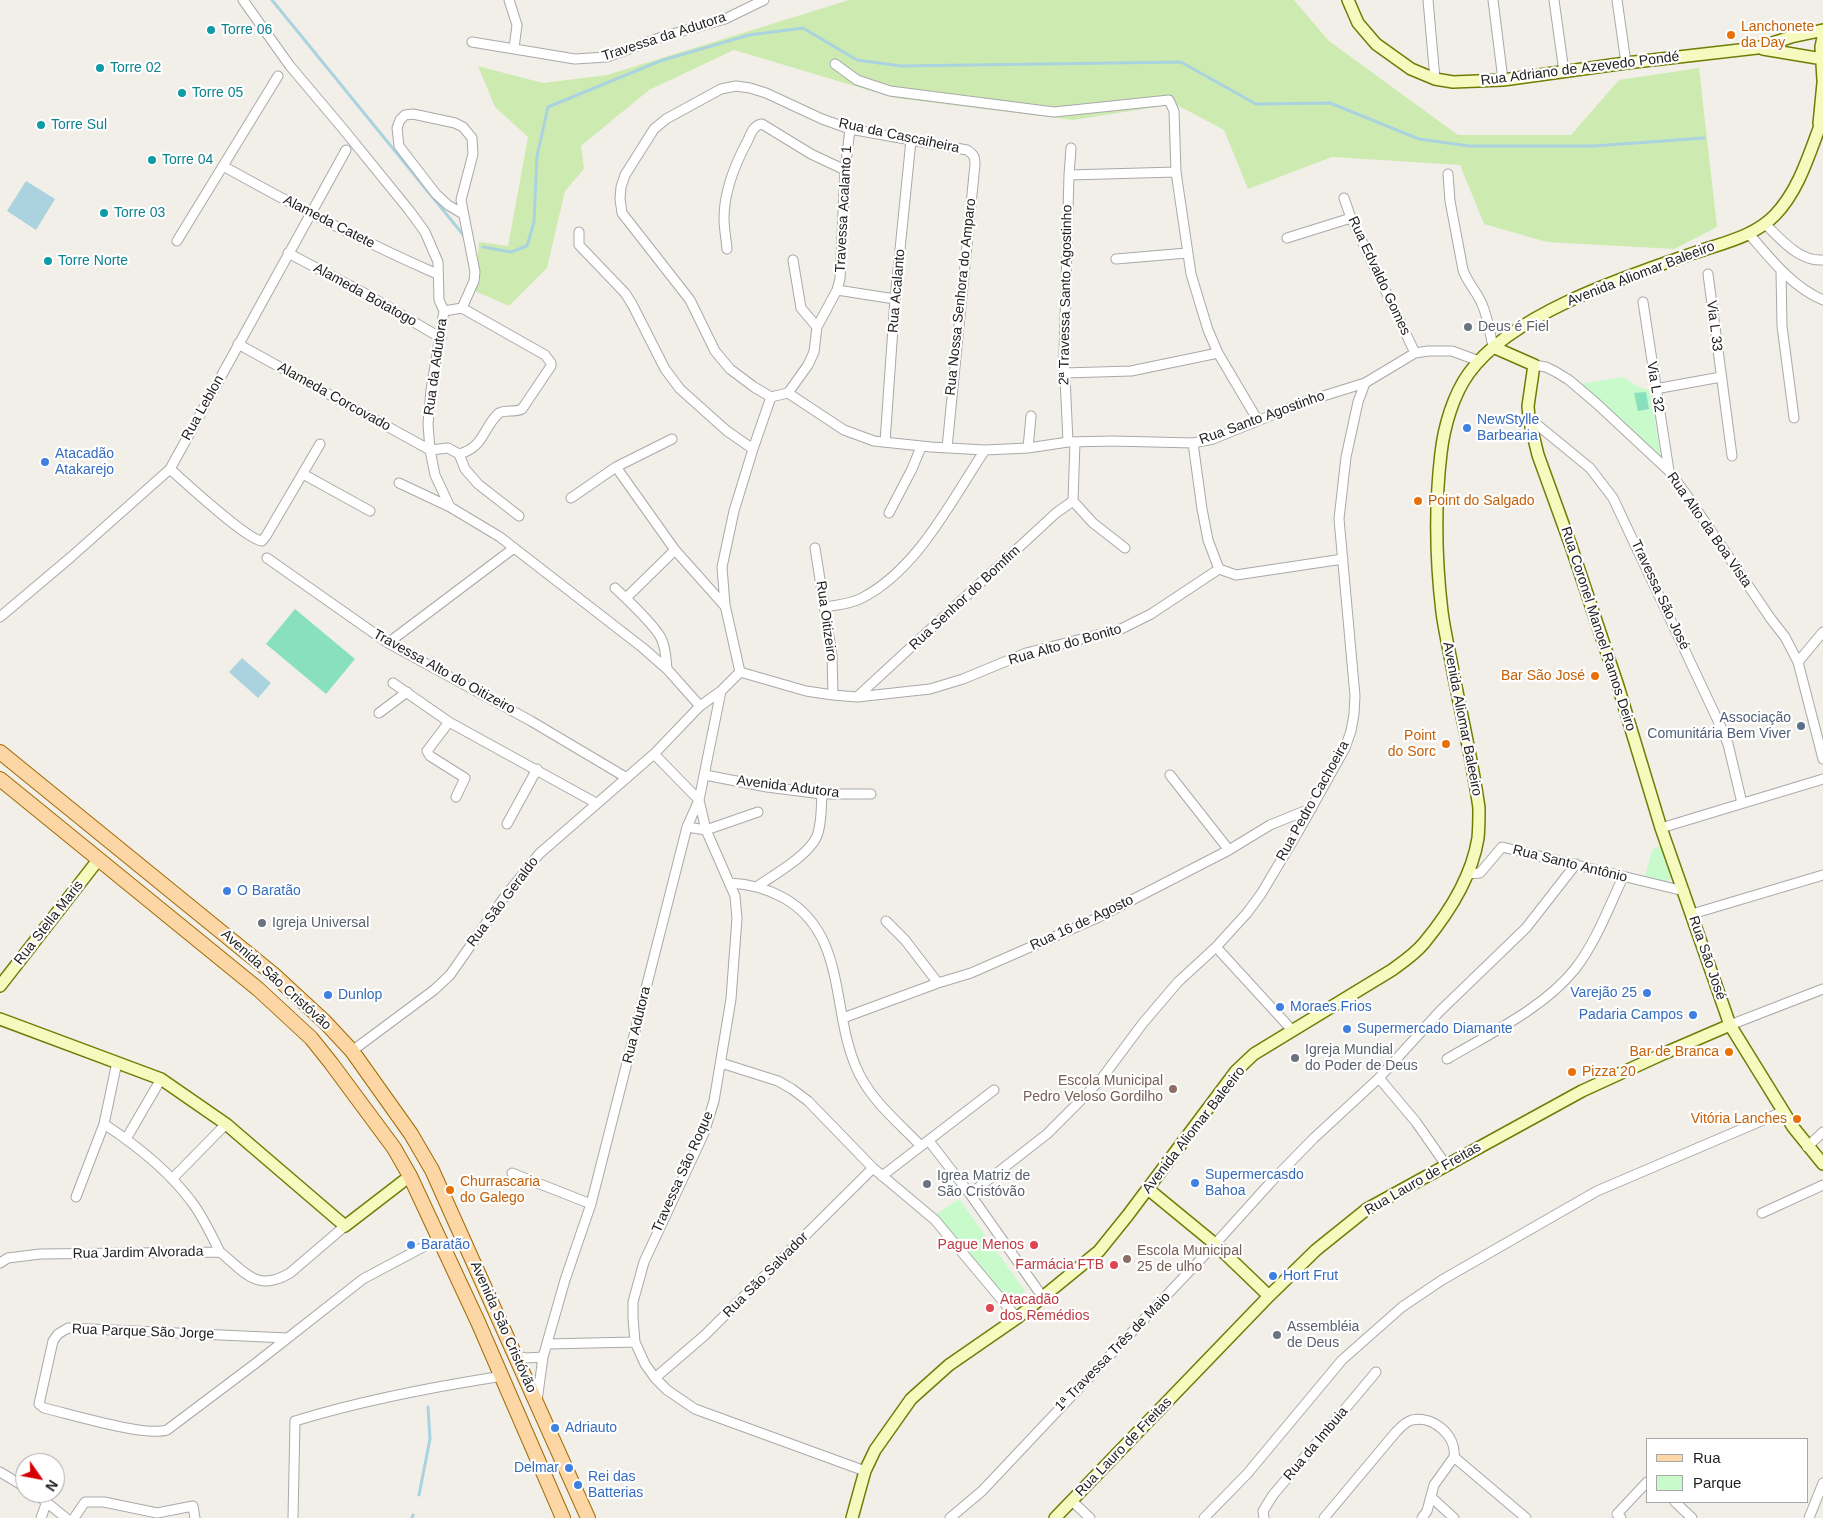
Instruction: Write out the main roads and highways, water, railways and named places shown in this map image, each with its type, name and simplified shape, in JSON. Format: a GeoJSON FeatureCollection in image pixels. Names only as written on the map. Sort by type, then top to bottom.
{"type":"FeatureCollection","features":[{"type":"Feature","properties":{"kind":"main road","name":"Avenida São Cristóvão"},"geometry":{"type":"LineString","coordinates":[[0,752],[273,974],[325,1022],[352,1051],[411,1134],[432,1170],[588,1518]]}},
{"type":"Feature","properties":{"kind":"main road","name":"Avenida São Cristóvão"},"geometry":{"type":"LineString","coordinates":[[0,779],[258,989],[311,1038],[379,1127],[410,1176],[440,1238],[503,1376],[563,1518]]}},
{"type":"Feature","properties":{"kind":"water"},"geometry":{"type":"Polygon","coordinates":[[[26,181],[55,199],[36,230],[7,211],[26,181]]]}},
{"type":"Feature","properties":{"kind":"water"},"geometry":{"type":"Polygon","coordinates":[[[242,658],[271,683],[258,698],[229,672],[242,658]]]}},
{"type":"Feature","properties":{"kind":"waterway"},"geometry":{"type":"LineString","coordinates":[[272,0],[465,237]]}},
{"type":"Feature","properties":{"kind":"waterway"},"geometry":{"type":"LineString","coordinates":[[483,247],[511,252],[527,246],[534,222],[537,156],[548,107],[660,61],[749,35],[803,28],[857,60],[901,66],[1181,62],[1256,104],[1330,103],[1419,139],[1469,146],[1594,146],[1704,138]]}},
{"type":"Feature","properties":{"kind":"waterway"},"geometry":{"type":"LineString","coordinates":[[419,1495],[430,1439],[428,1407]]}},
{"type":"Feature","properties":{"kind":"place","name":"Torre 06"},"geometry":{"type":"Point","coordinates":[211,30]}},
{"type":"Feature","properties":{"kind":"place","name":"Lanchonete da Day"},"geometry":{"type":"Point","coordinates":[1731,35]}},
{"type":"Feature","properties":{"kind":"place","name":"Torre 02"},"geometry":{"type":"Point","coordinates":[100,68]}},
{"type":"Feature","properties":{"kind":"place","name":"Torre 05"},"geometry":{"type":"Point","coordinates":[182,93]}},
{"type":"Feature","properties":{"kind":"place","name":"Torre Sul"},"geometry":{"type":"Point","coordinates":[41,125]}},
{"type":"Feature","properties":{"kind":"place","name":"Torre 04"},"geometry":{"type":"Point","coordinates":[152,160]}},
{"type":"Feature","properties":{"kind":"place","name":"Torre 03"},"geometry":{"type":"Point","coordinates":[104,213]}},
{"type":"Feature","properties":{"kind":"place","name":"Torre Norte"},"geometry":{"type":"Point","coordinates":[48,261]}},
{"type":"Feature","properties":{"kind":"place","name":"Deus é Fiel"},"geometry":{"type":"Point","coordinates":[1468,327]}},
{"type":"Feature","properties":{"kind":"place","name":"NewStylle Barbearia"},"geometry":{"type":"Point","coordinates":[1467,428]}},
{"type":"Feature","properties":{"kind":"place","name":"Atacadão Atakarejo"},"geometry":{"type":"Point","coordinates":[45,462]}},
{"type":"Feature","properties":{"kind":"place","name":"Point do Salgado"},"geometry":{"type":"Point","coordinates":[1418,501]}},
{"type":"Feature","properties":{"kind":"place","name":"Bar São José"},"geometry":{"type":"Point","coordinates":[1595,676]}},
{"type":"Feature","properties":{"kind":"place","name":"Associação Comunitária Bem Viver"},"geometry":{"type":"Point","coordinates":[1801,726]}},
{"type":"Feature","properties":{"kind":"place","name":"Point do Sorc"},"geometry":{"type":"Point","coordinates":[1446,744]}},
{"type":"Feature","properties":{"kind":"place","name":"O Baratão"},"geometry":{"type":"Point","coordinates":[227,891]}},
{"type":"Feature","properties":{"kind":"place","name":"Igreja Universal"},"geometry":{"type":"Point","coordinates":[262,923]}},
{"type":"Feature","properties":{"kind":"place","name":"Varejão 25"},"geometry":{"type":"Point","coordinates":[1647,993]}},
{"type":"Feature","properties":{"kind":"place","name":"Dunlop"},"geometry":{"type":"Point","coordinates":[328,995]}},
{"type":"Feature","properties":{"kind":"place","name":"Moraes Frios"},"geometry":{"type":"Point","coordinates":[1280,1007]}},
{"type":"Feature","properties":{"kind":"place","name":"Padaria Campos"},"geometry":{"type":"Point","coordinates":[1693,1015]}},
{"type":"Feature","properties":{"kind":"place","name":"Supermercado Diamante"},"geometry":{"type":"Point","coordinates":[1347,1029]}},
{"type":"Feature","properties":{"kind":"place","name":"Bar de Branca"},"geometry":{"type":"Point","coordinates":[1729,1052]}},
{"type":"Feature","properties":{"kind":"place","name":"Igreja Mundial do Poder de Deus"},"geometry":{"type":"Point","coordinates":[1295,1058]}},
{"type":"Feature","properties":{"kind":"place","name":"Pizza 20"},"geometry":{"type":"Point","coordinates":[1572,1072]}},
{"type":"Feature","properties":{"kind":"place","name":"Escola Municipal Pedro Veloso Gordilho"},"geometry":{"type":"Point","coordinates":[1173,1089]}},
{"type":"Feature","properties":{"kind":"place","name":"Vitória Lanches"},"geometry":{"type":"Point","coordinates":[1797,1119]}},
{"type":"Feature","properties":{"kind":"place","name":"Supermercasdo Bahoa"},"geometry":{"type":"Point","coordinates":[1195,1183]}},
{"type":"Feature","properties":{"kind":"place","name":"Igrea Matriz de São Cristóvão"},"geometry":{"type":"Point","coordinates":[927,1184]}},
{"type":"Feature","properties":{"kind":"place","name":"Churrascaria do Galego"},"geometry":{"type":"Point","coordinates":[450,1190]}},
{"type":"Feature","properties":{"kind":"place","name":"Baratão"},"geometry":{"type":"Point","coordinates":[411,1245]}},
{"type":"Feature","properties":{"kind":"place","name":"Pague Menos"},"geometry":{"type":"Point","coordinates":[1034,1245]}},
{"type":"Feature","properties":{"kind":"place","name":"Escola Municipal 25 de ulho"},"geometry":{"type":"Point","coordinates":[1127,1259]}},
{"type":"Feature","properties":{"kind":"place","name":"Farmácia FTB"},"geometry":{"type":"Point","coordinates":[1114,1265]}},
{"type":"Feature","properties":{"kind":"place","name":"Hort Frut"},"geometry":{"type":"Point","coordinates":[1273,1276]}},
{"type":"Feature","properties":{"kind":"place","name":"Atacadão dos Remédios"},"geometry":{"type":"Point","coordinates":[990,1308]}},
{"type":"Feature","properties":{"kind":"place","name":"Assembléia de Deus"},"geometry":{"type":"Point","coordinates":[1277,1335]}},
{"type":"Feature","properties":{"kind":"place","name":"Adriauto"},"geometry":{"type":"Point","coordinates":[555,1428]}},
{"type":"Feature","properties":{"kind":"place","name":"Delmar"},"geometry":{"type":"Point","coordinates":[569,1468]}},
{"type":"Feature","properties":{"kind":"place","name":"Rei das Batterias"},"geometry":{"type":"Point","coordinates":[578,1485]}}]}
